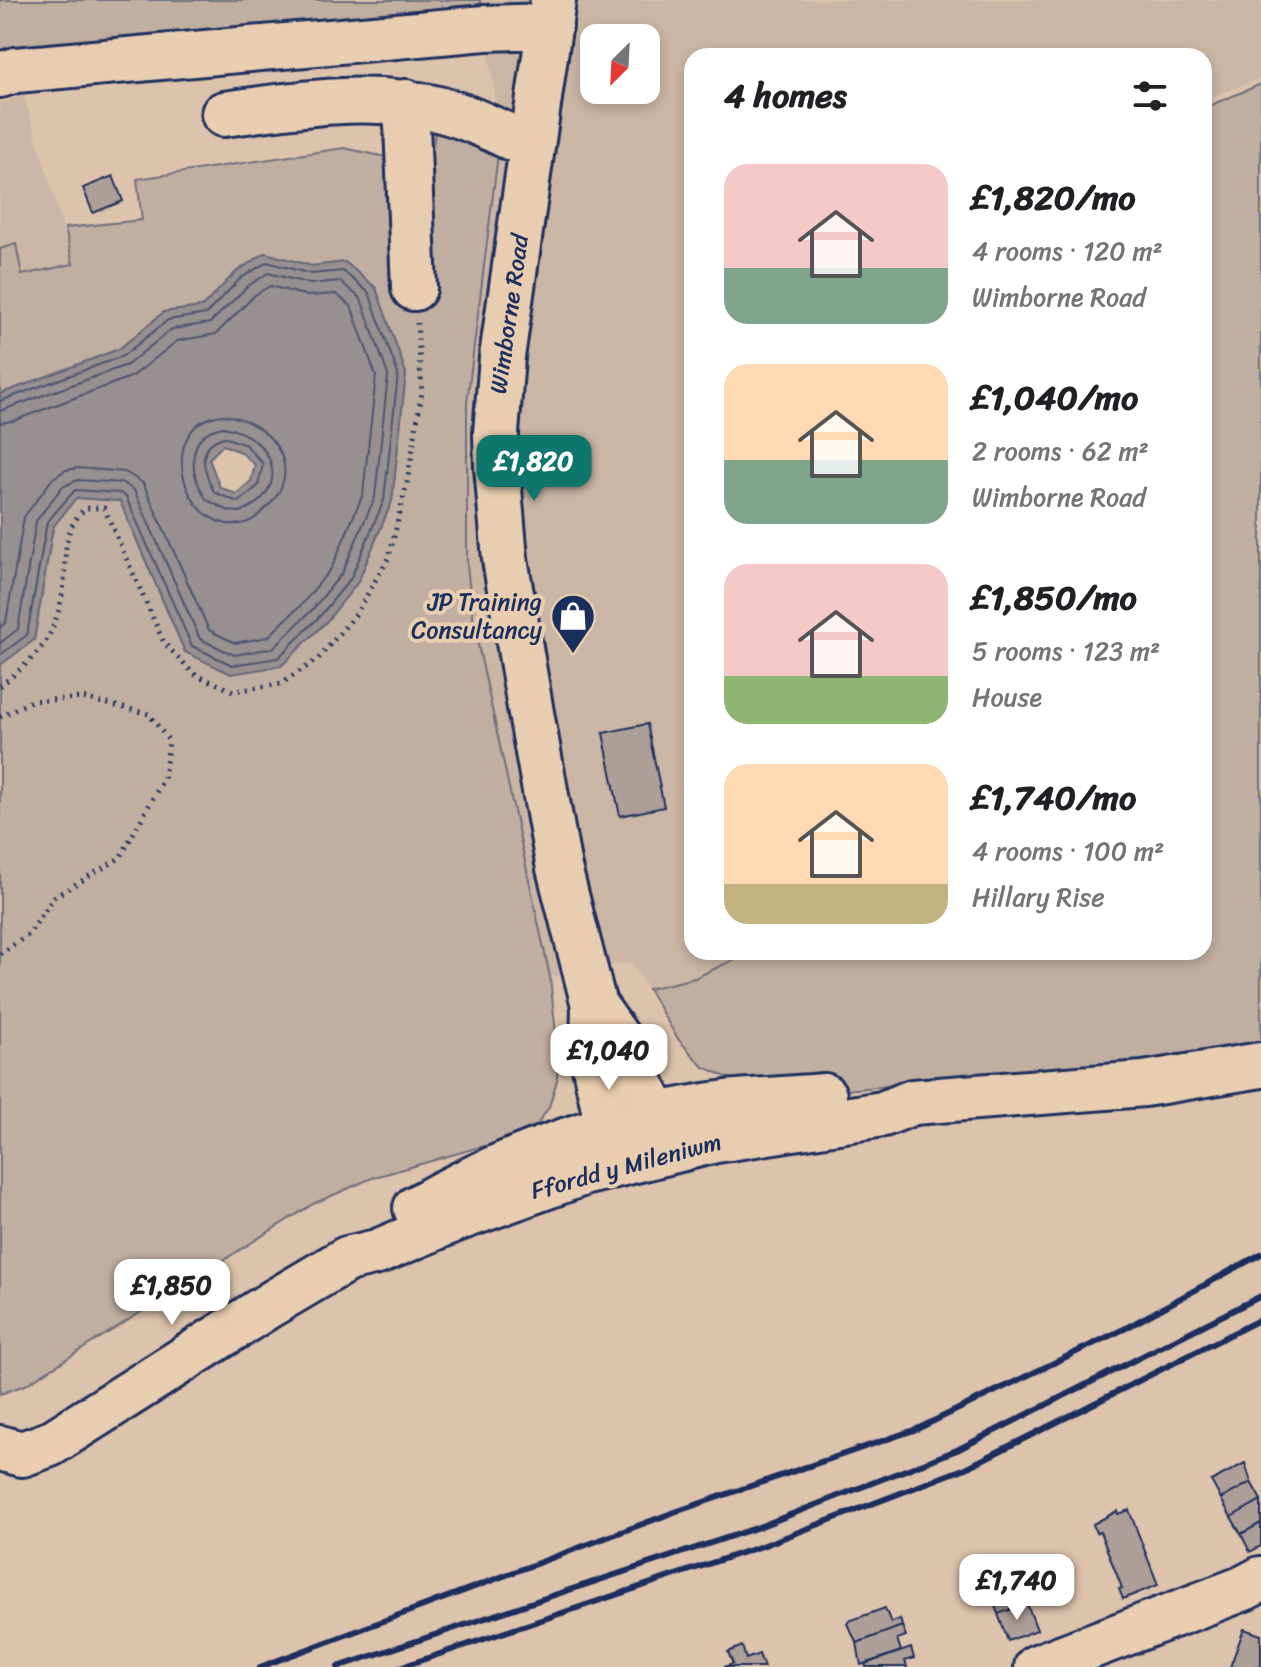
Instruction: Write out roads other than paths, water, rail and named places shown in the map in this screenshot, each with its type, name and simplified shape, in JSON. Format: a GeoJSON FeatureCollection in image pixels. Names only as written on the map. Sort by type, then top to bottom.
{"type":"FeatureCollection","features":[{"type":"Feature","properties":{"kind":"street"},"geometry":{"type":"LineString","coordinates":[[0,75],[16,70],[485,28],[552,13]]}},
{"type":"Feature","properties":{"kind":"street","name":"Wimborne Road"},"geometry":{"type":"LineString","coordinates":[[552,13],[498,396],[496,433],[500,512],[554,840],[594,1005],[593,1058],[612,1147]]}},
{"type":"Feature","properties":{"kind":"street"},"geometry":{"type":"LineString","coordinates":[[224,114],[317,102],[406,102],[453,113],[532,147]]}},
{"type":"Feature","properties":{"kind":"street"},"geometry":{"type":"LineString","coordinates":[[406,102],[414,288]]}},
{"type":"Feature","properties":{"kind":"street","name":"Wimborne Road"},"geometry":{"type":"LineString","coordinates":[[594,1005],[631,1057],[663,1134]]}},
{"type":"Feature","properties":{"kind":"street","name":"Ffordd y Mileniwm"},"geometry":{"type":"LineString","coordinates":[[7,1459],[50,1444],[347,1259],[377,1252],[518,1195],[612,1147],[663,1134],[761,1133],[883,1114],[913,1102],[1144,1084],[1261,1065]]}},
{"type":"Feature","properties":{"kind":"street"},"geometry":{"type":"LineString","coordinates":[[1037,1667],[1261,1579]]}},
{"type":"Feature","properties":{"kind":"water"},"geometry":{"type":"Polygon","coordinates":[[[265,253],[312,266],[345,262],[376,288],[406,373],[392,501],[358,582],[326,622],[281,666],[231,674],[185,652],[120,501],[76,498],[53,527],[34,640],[0,665],[0,394],[119,349],[164,312],[202,307],[236,272],[265,253]],[[223,445],[209,459],[220,487],[236,494],[251,481],[255,465],[241,452],[223,445]]]}},
{"type":"Feature","properties":{"kind":"railway"},"geometry":{"type":"LineString","coordinates":[[260,1667],[672,1513],[917,1429],[1126,1328],[1261,1254]]}},
{"type":"Feature","properties":{"kind":"railway"},"geometry":{"type":"LineString","coordinates":[[338,1667],[756,1528],[957,1450],[1261,1296]]}},
{"type":"Feature","properties":{"kind":"railway"},"geometry":{"type":"LineString","coordinates":[[401,1667],[762,1546],[966,1468],[1261,1319]]}},
{"type":"Feature","properties":{"kind":"place","name":"JP Training Consultancy"},"geometry":{"type":"Point","coordinates":[573,655]}}]}
